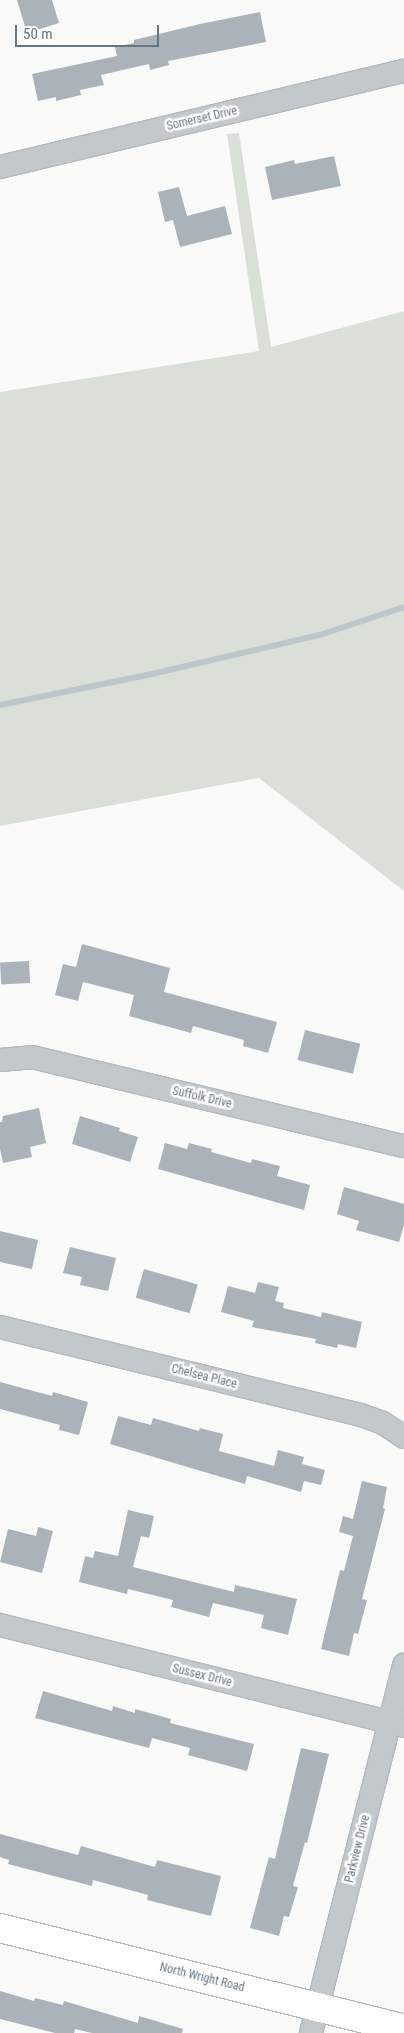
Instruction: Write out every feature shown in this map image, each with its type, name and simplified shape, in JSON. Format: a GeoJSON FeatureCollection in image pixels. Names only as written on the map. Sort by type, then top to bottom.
{"type":"FeatureCollection","features":[{"type":"Feature","properties":{"kind":"main road","name":"North Wright Road"},"geometry":{"type":"LineString","coordinates":[[0,1928],[404,2029]]}},
{"type":"Feature","properties":{"kind":"street","name":"Somerset Drive"},"geometry":{"type":"LineString","coordinates":[[0,167],[404,71]]}},
{"type":"Feature","properties":{"kind":"street","name":"Suffolk Drive"},"geometry":{"type":"LineString","coordinates":[[0,1060],[32,1057],[404,1146]]}},
{"type":"Feature","properties":{"kind":"street","name":"Chelsea Place"},"geometry":{"type":"LineString","coordinates":[[0,1327],[361,1416],[383,1423],[404,1437]]}},
{"type":"Feature","properties":{"kind":"street","name":"Sussex Drive"},"geometry":{"type":"LineString","coordinates":[[0,1625],[397,1725]]}},
{"type":"Feature","properties":{"kind":"street","name":"Parkview Drive"},"geometry":{"type":"LineString","coordinates":[[311,2033],[397,1725],[404,1665]]}},
{"type":"Feature","properties":{"kind":"shaded area"},"geometry":{"type":"Polygon","coordinates":[[[239,133],[271,347],[404,311],[404,891],[259,778],[0,826],[0,392],[259,351],[227,134],[239,133]]]}},
{"type":"Feature","properties":{"kind":"building"},"geometry":{"type":"Polygon","coordinates":[[[17,0],[52,0],[59,23],[27,33],[17,0]]]}},
{"type":"Feature","properties":{"kind":"building"},"geometry":{"type":"Polygon","coordinates":[[[260,12],[266,42],[168,61],[169,65],[150,70],[149,64],[101,75],[104,85],[80,90],[81,95],[56,101],[56,97],[38,101],[32,74],[117,56],[115,47],[134,43],[134,40],[260,12]]]}},
{"type":"Feature","properties":{"kind":"building"},"geometry":{"type":"Polygon","coordinates":[[[334,156],[341,186],[272,200],[265,167],[294,160],[295,164],[334,156]]]}},
{"type":"Feature","properties":{"kind":"building"},"geometry":{"type":"Polygon","coordinates":[[[179,187],[187,216],[225,206],[232,234],[180,247],[173,220],[165,222],[158,192],[179,187]]]}},
{"type":"Feature","properties":{"kind":"building"},"geometry":{"type":"Polygon","coordinates":[[[82,944],[170,968],[164,992],[277,1022],[268,1053],[243,1046],[244,1040],[193,1026],[191,1033],[129,1016],[134,995],[83,982],[78,1001],[55,995],[63,964],[76,967],[82,944]]]}},
{"type":"Feature","properties":{"kind":"building"},"geometry":{"type":"Polygon","coordinates":[[[29,961],[30,983],[1,984],[0,963],[29,961]]]}},
{"type":"Feature","properties":{"kind":"building"},"geometry":{"type":"Polygon","coordinates":[[[305,1030],[360,1044],[353,1074],[298,1060],[305,1030]]]}},
{"type":"Feature","properties":{"kind":"building"},"geometry":{"type":"Polygon","coordinates":[[[39,1108],[46,1143],[30,1147],[32,1157],[3,1163],[0,1149],[0,1122],[2,1122],[3,1116],[39,1108]]]}},
{"type":"Feature","properties":{"kind":"building"},"geometry":{"type":"Polygon","coordinates":[[[80,1116],[120,1128],[119,1131],[138,1137],[130,1162],[72,1144],[80,1116]]]}},
{"type":"Feature","properties":{"kind":"building"},"geometry":{"type":"Polygon","coordinates":[[[165,1143],[187,1149],[189,1143],[212,1149],[211,1152],[251,1163],[252,1159],[280,1166],[277,1176],[310,1185],[304,1210],[158,1169],[165,1143]]]}},
{"type":"Feature","properties":{"kind":"building"},"geometry":{"type":"Polygon","coordinates":[[[344,1187],[404,1204],[404,1225],[399,1242],[356,1230],[359,1221],[337,1214],[344,1187]]]}},
{"type":"Feature","properties":{"kind":"building"},"geometry":{"type":"Polygon","coordinates":[[[0,1231],[38,1240],[32,1269],[0,1262],[0,1231]]]}},
{"type":"Feature","properties":{"kind":"building"},"geometry":{"type":"Polygon","coordinates":[[[70,1247],[116,1258],[108,1291],[80,1285],[82,1277],[63,1273],[70,1247]]]}},
{"type":"Feature","properties":{"kind":"building"},"geometry":{"type":"Polygon","coordinates":[[[144,1269],[198,1284],[190,1313],[136,1298],[144,1269]]]}},
{"type":"Feature","properties":{"kind":"building"},"geometry":{"type":"Polygon","coordinates":[[[258,1282],[279,1287],[275,1301],[284,1303],[283,1308],[321,1317],[322,1312],[362,1322],[356,1348],[338,1344],[337,1348],[315,1343],[316,1339],[252,1327],[254,1321],[221,1312],[228,1286],[255,1293],[258,1282]]]}},
{"type":"Feature","properties":{"kind":"building"},"geometry":{"type":"Polygon","coordinates":[[[0,1382],[52,1396],[53,1392],[88,1402],[79,1435],[59,1430],[60,1425],[0,1409],[0,1382]]]}},
{"type":"Feature","properties":{"kind":"building"},"geometry":{"type":"Polygon","coordinates":[[[118,1416],[151,1425],[153,1418],[199,1431],[200,1428],[223,1434],[219,1451],[274,1466],[278,1450],[304,1457],[302,1464],[325,1470],[321,1485],[304,1481],[301,1492],[247,1476],[245,1484],[110,1444],[118,1416]]]}},
{"type":"Feature","properties":{"kind":"building"},"geometry":{"type":"Polygon","coordinates":[[[362,1481],[387,1487],[383,1508],[385,1509],[362,1599],[367,1600],[358,1634],[354,1633],[349,1656],[321,1649],[340,1570],[344,1571],[353,1536],[339,1532],[343,1516],[353,1519],[362,1481]]]}},
{"type":"Feature","properties":{"kind":"building"},"geometry":{"type":"Polygon","coordinates":[[[128,1510],[154,1516],[149,1538],[141,1536],[133,1567],[234,1592],[235,1585],[297,1599],[288,1635],[261,1628],[264,1615],[213,1603],[209,1617],[171,1607],[173,1600],[128,1589],[127,1594],[79,1582],[85,1556],[93,1558],[95,1551],[118,1556],[128,1510]]]}},
{"type":"Feature","properties":{"kind":"building"},"geometry":{"type":"Polygon","coordinates":[[[38,1527],[53,1531],[42,1573],[0,1562],[8,1529],[36,1536],[38,1527]]]}},
{"type":"Feature","properties":{"kind":"building"},"geometry":{"type":"Polygon","coordinates":[[[43,1691],[112,1711],[113,1706],[135,1713],[135,1709],[171,1719],[170,1723],[254,1744],[247,1771],[188,1755],[190,1748],[152,1738],[149,1748],[35,1718],[43,1691]]]}},
{"type":"Feature","properties":{"kind":"building"},"geometry":{"type":"Polygon","coordinates":[[[301,1748],[329,1754],[307,1843],[305,1842],[293,1886],[298,1887],[289,1917],[284,1916],[279,1936],[250,1928],[269,1857],[275,1859],[301,1748]]]}},
{"type":"Feature","properties":{"kind":"building"},"geometry":{"type":"Polygon","coordinates":[[[0,1834],[78,1855],[81,1846],[155,1867],[157,1860],[221,1876],[211,1916],[147,1900],[148,1895],[93,1880],[92,1886],[8,1864],[9,1860],[0,1857],[0,1834]]]}},
{"type":"Feature","properties":{"kind":"building"},"geometry":{"type":"Polygon","coordinates":[[[0,1991],[34,2001],[35,1998],[63,2005],[64,2001],[138,2023],[139,2016],[183,2029],[182,2033],[92,2033],[75,2029],[74,2033],[55,2033],[0,2019],[0,1991]]]}},
{"type":"Feature","properties":{"kind":"waterway"},"geometry":{"type":"LineString","coordinates":[[0,705],[152,674],[320,635],[404,607]]}}]}
